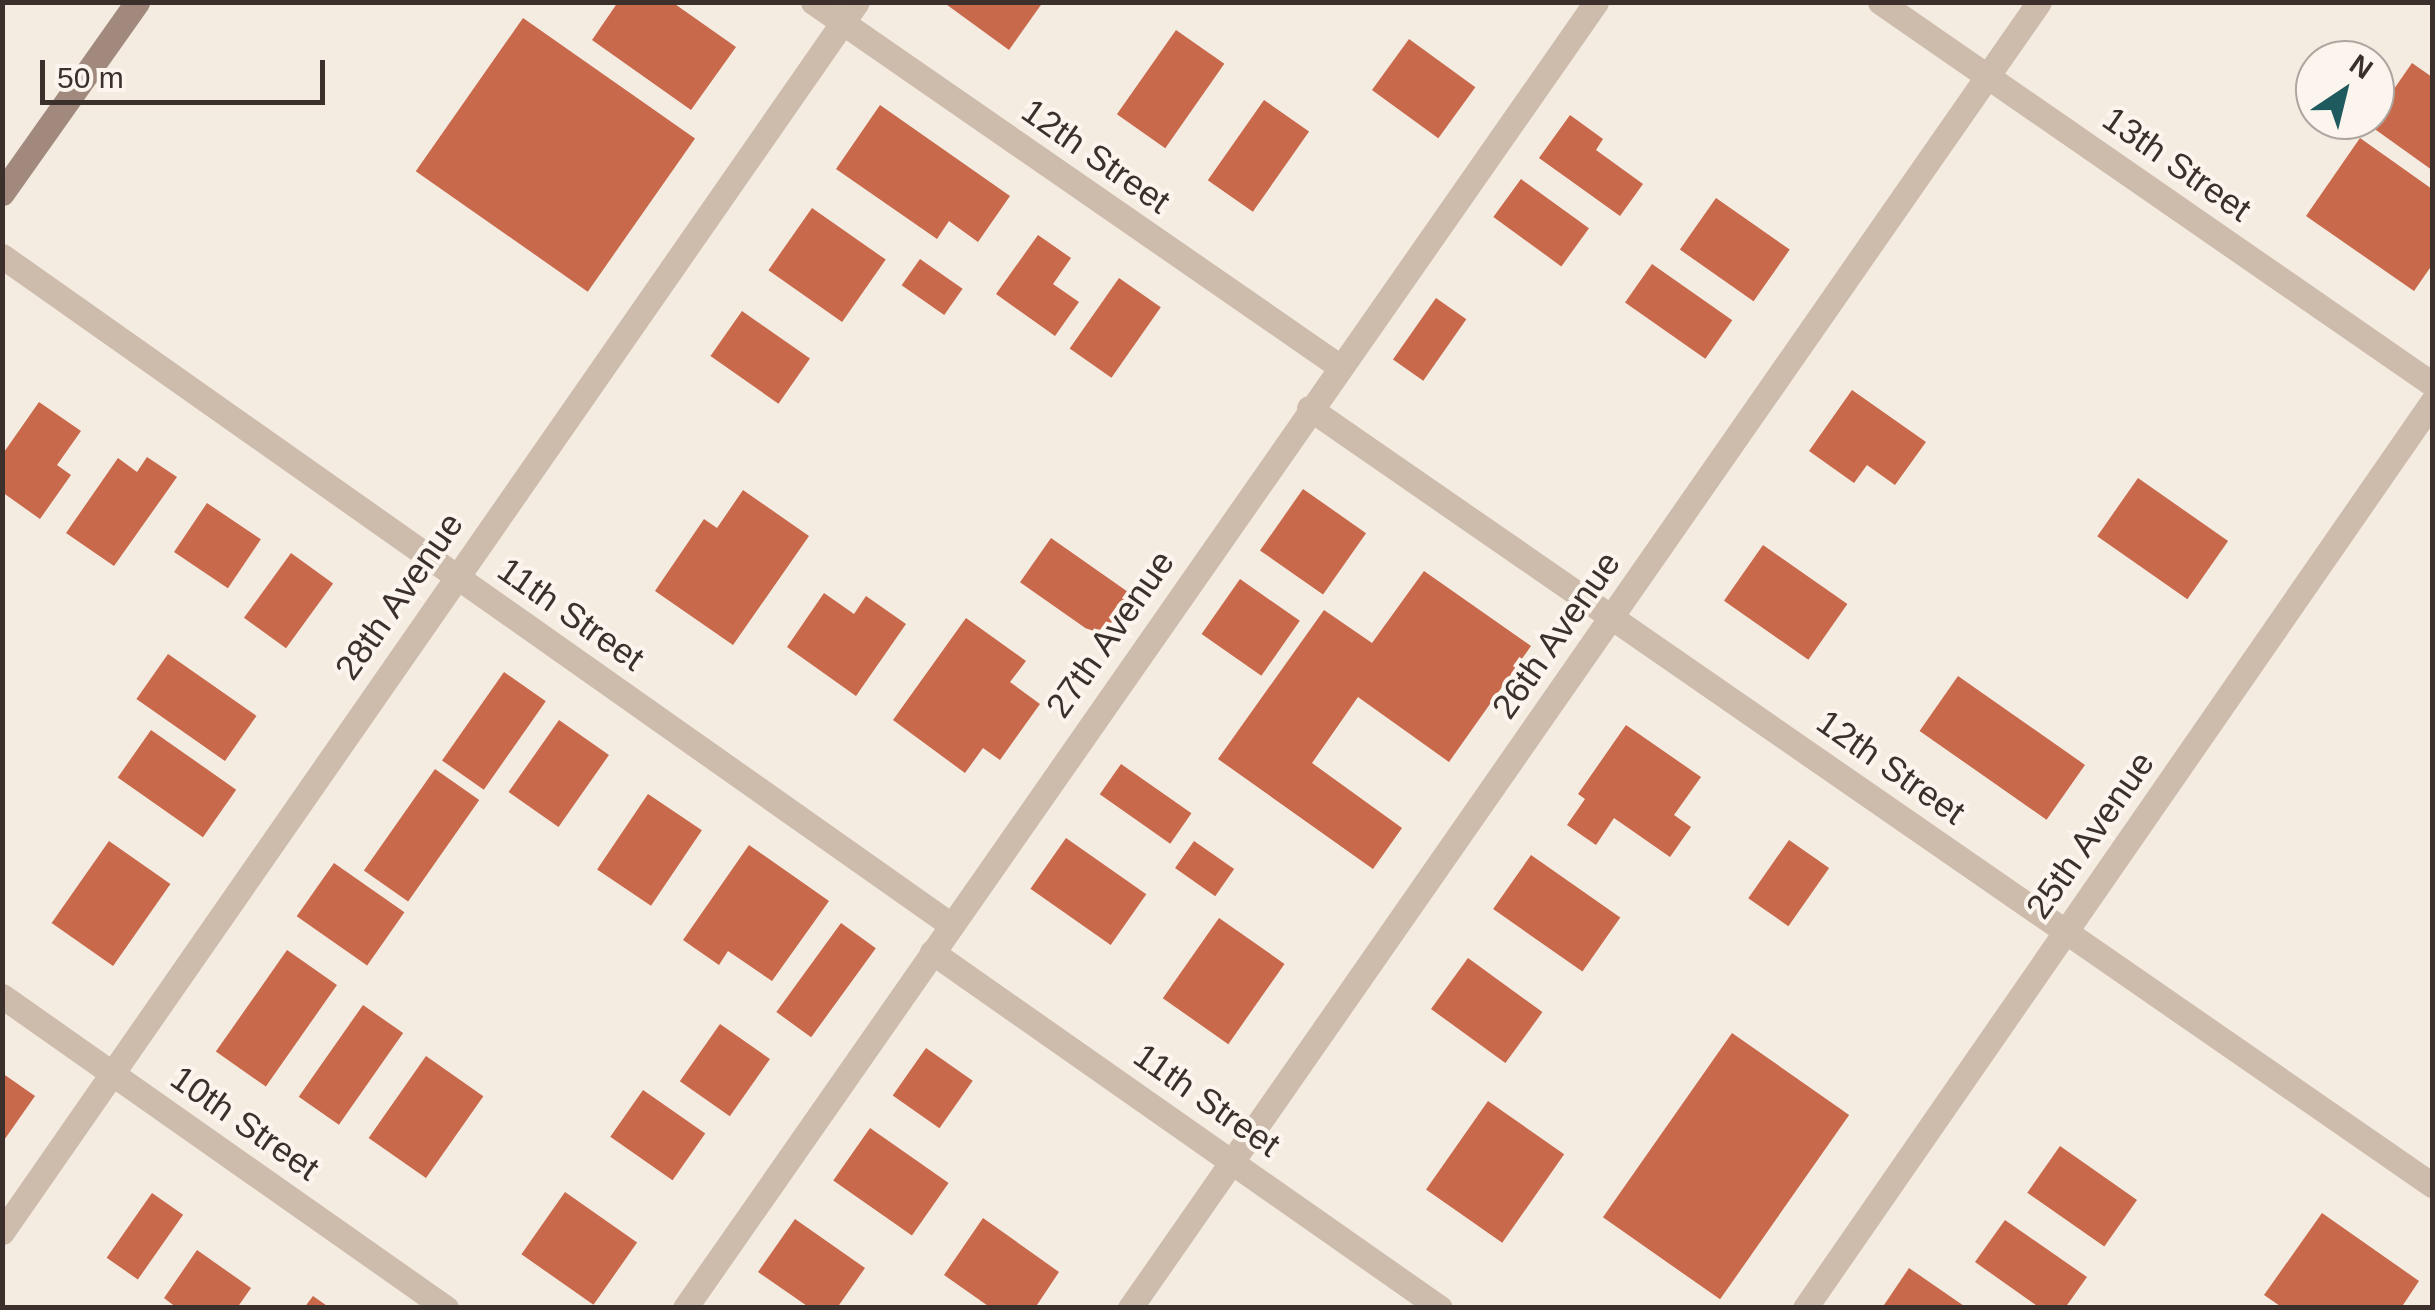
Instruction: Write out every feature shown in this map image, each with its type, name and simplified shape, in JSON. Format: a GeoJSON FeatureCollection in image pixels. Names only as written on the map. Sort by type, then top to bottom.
{"type":"FeatureCollection","features":[{"type":"Feature","properties":{"kind":"street"},"geometry":{"type":"LineString","coordinates":[[2,193],[137,2]]}},
{"type":"Feature","properties":{"kind":"street","name":"12th Street"},"geometry":{"type":"LineString","coordinates":[[813,2],[850,12],[1339,366]]}},
{"type":"Feature","properties":{"kind":"street","name":"27th Avenue"},"geometry":{"type":"LineString","coordinates":[[685,1308],[1309,408],[1596,2]]}},
{"type":"Feature","properties":{"kind":"street","name":"13th Street"},"geometry":{"type":"LineString","coordinates":[[1880,2],[2432,384]]}},
{"type":"Feature","properties":{"kind":"street","name":"26th Avenue"},"geometry":{"type":"LineString","coordinates":[[1130,1308],[2039,2]]}},
{"type":"Feature","properties":{"kind":"street","name":"28th Avenue"},"geometry":{"type":"LineString","coordinates":[[2,1232],[455,575],[850,12]]}},
{"type":"Feature","properties":{"kind":"street","name":"11th Street"},"geometry":{"type":"LineString","coordinates":[[2,256],[951,925]]}},
{"type":"Feature","properties":{"kind":"street","name":"25th Avenue"},"geometry":{"type":"LineString","coordinates":[[1805,1308],[2432,402]]}},
{"type":"Feature","properties":{"kind":"street","name":"12th Street"},"geometry":{"type":"LineString","coordinates":[[1309,408],[2432,1184]]}},
{"type":"Feature","properties":{"kind":"street","name":"11th Street"},"geometry":{"type":"LineString","coordinates":[[932,952],[1440,1308]]}},
{"type":"Feature","properties":{"kind":"street","name":"10th Street"},"geometry":{"type":"LineString","coordinates":[[2,996],[446,1308]]}},
{"type":"Feature","properties":{"kind":"building"},"geometry":{"type":"Polygon","coordinates":[[[618,2],[672,2],[736,47],[691,110],[592,40],[618,2]]]}},
{"type":"Feature","properties":{"kind":"building"},"geometry":{"type":"Polygon","coordinates":[[[943,2],[1043,2],[1009,50],[943,2]]]}},
{"type":"Feature","properties":{"kind":"building"},"geometry":{"type":"Polygon","coordinates":[[[523,18],[695,138],[588,292],[416,171],[523,18]]]}},
{"type":"Feature","properties":{"kind":"building"},"geometry":{"type":"Polygon","coordinates":[[[1176,30],[1224,64],[1165,148],[1117,114],[1176,30]]]}},
{"type":"Feature","properties":{"kind":"building"},"geometry":{"type":"Polygon","coordinates":[[[1409,39],[1475,87],[1438,138],[1372,90],[1409,39]]]}},
{"type":"Feature","properties":{"kind":"building"},"geometry":{"type":"Polygon","coordinates":[[[2412,63],[2432,77],[2432,170],[2390,140],[2395,140],[2395,88],[2412,63]]]}},
{"type":"Feature","properties":{"kind":"building"},"geometry":{"type":"Polygon","coordinates":[[[1264,100],[1309,132],[1253,212],[1208,180],[1264,100]]]}},
{"type":"Feature","properties":{"kind":"building"},"geometry":{"type":"Polygon","coordinates":[[[880,105],[1010,196],[978,242],[949,221],[937,239],[836,169],[880,105]]]}},
{"type":"Feature","properties":{"kind":"building"},"geometry":{"type":"Polygon","coordinates":[[[1570,115],[1603,139],[1596,150],[1643,184],[1620,216],[1539,158],[1570,115]]]}},
{"type":"Feature","properties":{"kind":"building"},"geometry":{"type":"Polygon","coordinates":[[[2359,140],[2363,140],[2432,189],[2432,265],[2414,291],[2306,216],[2359,140]]]}},
{"type":"Feature","properties":{"kind":"building"},"geometry":{"type":"Polygon","coordinates":[[[1521,179],[1589,228],[1561,266],[1493,217],[1521,179]]]}},
{"type":"Feature","properties":{"kind":"building"},"geometry":{"type":"Polygon","coordinates":[[[1716,198],[1790,250],[1754,301],[1680,250],[1716,198]]]}},
{"type":"Feature","properties":{"kind":"building"},"geometry":{"type":"Polygon","coordinates":[[[812,208],[886,260],[842,322],[768,270],[812,208]]]}},
{"type":"Feature","properties":{"kind":"building"},"geometry":{"type":"Polygon","coordinates":[[[1038,235],[1071,258],[1053,284],[1079,302],[1055,336],[996,294],[1038,235]]]}},
{"type":"Feature","properties":{"kind":"building"},"geometry":{"type":"Polygon","coordinates":[[[920,259],[963,289],[944,315],[902,285],[920,259]]]}},
{"type":"Feature","properties":{"kind":"building"},"geometry":{"type":"Polygon","coordinates":[[[1652,264],[1732,320],[1705,359],[1625,303],[1652,264]]]}},
{"type":"Feature","properties":{"kind":"building"},"geometry":{"type":"Polygon","coordinates":[[[1119,278],[1161,307],[1111,378],[1070,348],[1119,278]]]}},
{"type":"Feature","properties":{"kind":"building"},"geometry":{"type":"Polygon","coordinates":[[[1436,298],[1466,319],[1423,381],[1393,359],[1436,298]]]}},
{"type":"Feature","properties":{"kind":"building"},"geometry":{"type":"Polygon","coordinates":[[[742,311],[810,359],[778,404],[710,356],[742,311]]]}},
{"type":"Feature","properties":{"kind":"building"},"geometry":{"type":"Polygon","coordinates":[[[1852,390],[1926,442],[1895,485],[1867,465],[1854,483],[1809,451],[1852,390]]]}},
{"type":"Feature","properties":{"kind":"building"},"geometry":{"type":"Polygon","coordinates":[[[39,402],[81,431],[57,465],[71,475],[40,519],[2,492],[2,455],[39,402]]]}},
{"type":"Feature","properties":{"kind":"building"},"geometry":{"type":"Polygon","coordinates":[[[147,457],[177,477],[114,566],[66,533],[118,458],[137,472],[147,457]]]}},
{"type":"Feature","properties":{"kind":"building"},"geometry":{"type":"Polygon","coordinates":[[[2138,478],[2228,541],[2187,599],[2097,536],[2138,478]]]}},
{"type":"Feature","properties":{"kind":"building"},"geometry":{"type":"Polygon","coordinates":[[[1303,489],[1366,533],[1323,595],[1260,550],[1303,489]]]}},
{"type":"Feature","properties":{"kind":"building"},"geometry":{"type":"Polygon","coordinates":[[[743,490],[809,536],[733,645],[655,591],[704,519],[717,528],[743,490]]]}},
{"type":"Feature","properties":{"kind":"building"},"geometry":{"type":"Polygon","coordinates":[[[207,503],[261,539],[228,588],[174,552],[207,503]]]}},
{"type":"Feature","properties":{"kind":"building"},"geometry":{"type":"Polygon","coordinates":[[[1051,538],[1131,594],[1100,638],[1020,582],[1051,538]]]}},
{"type":"Feature","properties":{"kind":"building"},"geometry":{"type":"Polygon","coordinates":[[[1763,545],[1847,604],[1808,660],[1724,601],[1763,545]]]}},
{"type":"Feature","properties":{"kind":"building"},"geometry":{"type":"Polygon","coordinates":[[[291,553],[333,584],[286,648],[244,618],[291,553]]]}},
{"type":"Feature","properties":{"kind":"building"},"geometry":{"type":"Polygon","coordinates":[[[1424,571],[1531,646],[1449,762],[1358,697],[1312,763],[1402,828],[1373,869],[1218,759],[1324,610],[1372,643],[1424,571]]]}},
{"type":"Feature","properties":{"kind":"building"},"geometry":{"type":"Polygon","coordinates":[[[1240,579],[1300,621],[1261,676],[1202,634],[1240,579]]]}},
{"type":"Feature","properties":{"kind":"building"},"geometry":{"type":"Polygon","coordinates":[[[824,593],[854,614],[866,596],[906,624],[856,696],[787,647],[824,593]]]}},
{"type":"Feature","properties":{"kind":"building"},"geometry":{"type":"Polygon","coordinates":[[[966,618],[1026,661],[1010,682],[1040,704],[1000,760],[983,748],[965,773],[893,720],[966,618]]]}},
{"type":"Feature","properties":{"kind":"building"},"geometry":{"type":"Polygon","coordinates":[[[168,654],[256,716],[225,761],[136,699],[168,654]]]}},
{"type":"Feature","properties":{"kind":"building"},"geometry":{"type":"Polygon","coordinates":[[[504,672],[546,701],[484,790],[442,760],[504,672]]]}},
{"type":"Feature","properties":{"kind":"building"},"geometry":{"type":"Polygon","coordinates":[[[1958,676],[2085,765],[2047,820],[1920,731],[1958,676]]]}},
{"type":"Feature","properties":{"kind":"building"},"geometry":{"type":"Polygon","coordinates":[[[559,720],[609,755],[558,827],[509,792],[559,720]]]}},
{"type":"Feature","properties":{"kind":"building"},"geometry":{"type":"Polygon","coordinates":[[[1626,725],[1701,777],[1674,815],[1691,827],[1670,857],[1614,818],[1596,845],[1567,825],[1585,799],[1578,794],[1626,725]]]}},
{"type":"Feature","properties":{"kind":"building"},"geometry":{"type":"Polygon","coordinates":[[[151,730],[236,790],[203,837],[118,778],[151,730]]]}},
{"type":"Feature","properties":{"kind":"building"},"geometry":{"type":"Polygon","coordinates":[[[1121,764],[1191,813],[1170,844],[1100,794],[1121,764]]]}},
{"type":"Feature","properties":{"kind":"building"},"geometry":{"type":"Polygon","coordinates":[[[435,769],[479,800],[408,902],[364,871],[435,769]]]}},
{"type":"Feature","properties":{"kind":"building"},"geometry":{"type":"Polygon","coordinates":[[[648,794],[702,830],[651,906],[597,869],[648,794]]]}},
{"type":"Feature","properties":{"kind":"building"},"geometry":{"type":"Polygon","coordinates":[[[1066,838],[1146,894],[1111,945],[1030,889],[1066,838]]]}},
{"type":"Feature","properties":{"kind":"building"},"geometry":{"type":"Polygon","coordinates":[[[1789,840],[1829,868],[1788,926],[1748,898],[1789,840]]]}},
{"type":"Feature","properties":{"kind":"building"},"geometry":{"type":"Polygon","coordinates":[[[109,841],[170,884],[113,966],[52,923],[109,841]]]}},
{"type":"Feature","properties":{"kind":"building"},"geometry":{"type":"Polygon","coordinates":[[[1194,841],[1234,869],[1215,896],[1175,868],[1194,841]]]}},
{"type":"Feature","properties":{"kind":"building"},"geometry":{"type":"Polygon","coordinates":[[[749,845],[829,901],[772,981],[728,951],[719,965],[683,940],[749,845]]]}},
{"type":"Feature","properties":{"kind":"building"},"geometry":{"type":"Polygon","coordinates":[[[1531,855],[1620,918],[1582,972],[1493,909],[1531,855]]]}},
{"type":"Feature","properties":{"kind":"building"},"geometry":{"type":"Polygon","coordinates":[[[334,863],[404,912],[367,966],[297,916],[334,863]]]}},
{"type":"Feature","properties":{"kind":"building"},"geometry":{"type":"Polygon","coordinates":[[[1219,918],[1285,964],[1228,1044],[1163,998],[1219,918]]]}},
{"type":"Feature","properties":{"kind":"building"},"geometry":{"type":"Polygon","coordinates":[[[841,923],[876,948],[811,1037],[776,1012],[841,923]]]}},
{"type":"Feature","properties":{"kind":"building"},"geometry":{"type":"Polygon","coordinates":[[[287,950],[337,985],[266,1087],[216,1052],[287,950]]]}},
{"type":"Feature","properties":{"kind":"building"},"geometry":{"type":"Polygon","coordinates":[[[1468,958],[1542,1012],[1505,1063],[1431,1009],[1468,958]]]}},
{"type":"Feature","properties":{"kind":"building"},"geometry":{"type":"Polygon","coordinates":[[[363,1005],[403,1033],[339,1125],[299,1097],[363,1005]]]}},
{"type":"Feature","properties":{"kind":"building"},"geometry":{"type":"Polygon","coordinates":[[[720,1024],[770,1059],[730,1116],[680,1081],[720,1024]]]}},
{"type":"Feature","properties":{"kind":"building"},"geometry":{"type":"Polygon","coordinates":[[[1732,1033],[1849,1115],[1720,1299],[1603,1217],[1732,1033]]]}},
{"type":"Feature","properties":{"kind":"building"},"geometry":{"type":"Polygon","coordinates":[[[926,1048],[973,1081],[939,1128],[893,1096],[926,1048]]]}},
{"type":"Feature","properties":{"kind":"building"},"geometry":{"type":"Polygon","coordinates":[[[426,1056],[483,1096],[426,1178],[369,1138],[426,1056]]]}},
{"type":"Feature","properties":{"kind":"building"},"geometry":{"type":"Polygon","coordinates":[[[2,1073],[35,1096],[2,1143],[2,1073]]]}},
{"type":"Feature","properties":{"kind":"building"},"geometry":{"type":"Polygon","coordinates":[[[643,1090],[705,1134],[673,1180],[610,1137],[643,1090]]]}},
{"type":"Feature","properties":{"kind":"building"},"geometry":{"type":"Polygon","coordinates":[[[1488,1101],[1564,1154],[1502,1243],[1426,1189],[1488,1101]]]}},
{"type":"Feature","properties":{"kind":"building"},"geometry":{"type":"Polygon","coordinates":[[[870,1128],[949,1183],[912,1235],[833,1180],[870,1128]]]}},
{"type":"Feature","properties":{"kind":"building"},"geometry":{"type":"Polygon","coordinates":[[[2060,1146],[2137,1200],[2104,1247],[2027,1193],[2060,1146]]]}},
{"type":"Feature","properties":{"kind":"building"},"geometry":{"type":"Polygon","coordinates":[[[565,1192],[637,1242],[593,1305],[521,1254],[565,1192]]]}},
{"type":"Feature","properties":{"kind":"building"},"geometry":{"type":"Polygon","coordinates":[[[152,1193],[183,1215],[138,1280],[107,1258],[152,1193]]]}},
{"type":"Feature","properties":{"kind":"building"},"geometry":{"type":"Polygon","coordinates":[[[2322,1213],[2419,1281],[2401,1308],[2283,1308],[2264,1295],[2322,1213]]]}},
{"type":"Feature","properties":{"kind":"building"},"geometry":{"type":"Polygon","coordinates":[[[983,1218],[1059,1272],[1035,1308],[991,1308],[944,1275],[983,1218]]]}},
{"type":"Feature","properties":{"kind":"building"},"geometry":{"type":"Polygon","coordinates":[[[795,1219],[865,1268],[837,1308],[810,1308],[758,1272],[795,1219]]]}},
{"type":"Feature","properties":{"kind":"building"},"geometry":{"type":"Polygon","coordinates":[[[2005,1220],[2087,1277],[2065,1308],[2040,1308],[1975,1262],[2005,1220]]]}},
{"type":"Feature","properties":{"kind":"building"},"geometry":{"type":"Polygon","coordinates":[[[197,1250],[251,1288],[237,1308],[177,1308],[164,1298],[197,1250]]]}},
{"type":"Feature","properties":{"kind":"building"},"geometry":{"type":"Polygon","coordinates":[[[1909,1268],[1967,1308],[1882,1308],[1909,1268]]]}},
{"type":"Feature","properties":{"kind":"building"},"geometry":{"type":"Polygon","coordinates":[[[313,1296],[330,1308],[304,1308],[313,1296]]]}}]}
